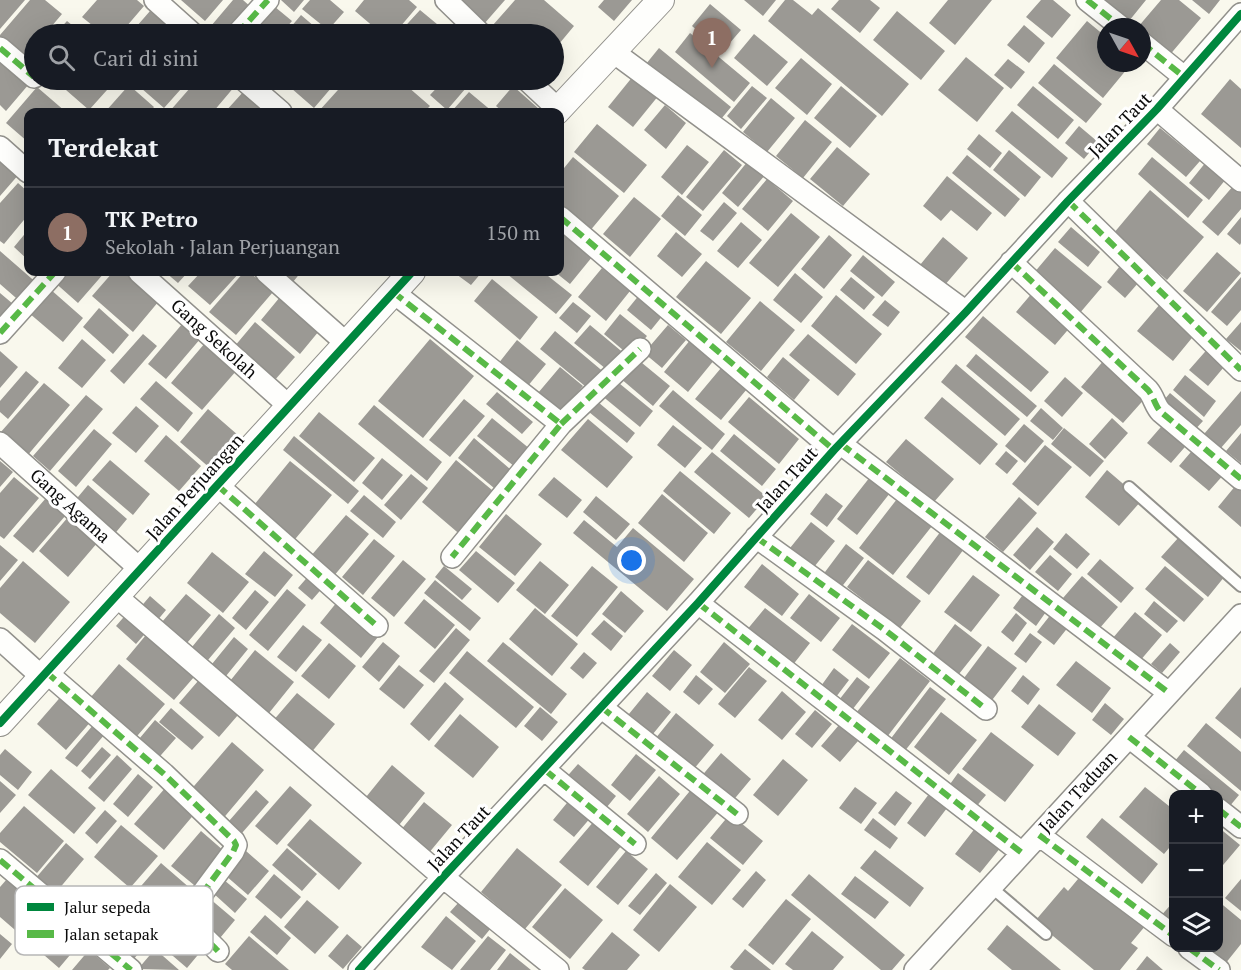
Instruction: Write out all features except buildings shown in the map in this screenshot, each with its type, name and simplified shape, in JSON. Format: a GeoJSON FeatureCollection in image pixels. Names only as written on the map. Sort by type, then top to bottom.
{"type":"FeatureCollection","features":[{"type":"Feature","properties":{"kind":"street"},"geometry":{"type":"LineString","coordinates":[[155,0],[183,24]]}},
{"type":"Feature","properties":{"kind":"street"},"geometry":{"type":"LineString","coordinates":[[246,24],[268,0]]}},
{"type":"Feature","properties":{"kind":"street"},"geometry":{"type":"LineString","coordinates":[[446,0],[471,24]]}},
{"type":"Feature","properties":{"kind":"street"},"geometry":{"type":"LineString","coordinates":[[560,108],[661,0]]}},
{"type":"Feature","properties":{"kind":"street"},"geometry":{"type":"LineString","coordinates":[[1087,0],[1110,18]]}},
{"type":"Feature","properties":{"kind":"street","name":"Jalan Taut"},"geometry":{"type":"LineString","coordinates":[[359,970],[698,603],[837,447],[1157,109],[1241,14]]}},
{"type":"Feature","properties":{"kind":"street"},"geometry":{"type":"LineString","coordinates":[[0,48],[24,68]]}},
{"type":"Feature","properties":{"kind":"street"},"geometry":{"type":"LineString","coordinates":[[1151,50],[1184,77]]}},
{"type":"Feature","properties":{"kind":"street"},"geometry":{"type":"LineString","coordinates":[[612,51],[966,312]]}},
{"type":"Feature","properties":{"kind":"street"},"geometry":{"type":"LineString","coordinates":[[256,90],[276,108]]}},
{"type":"Feature","properties":{"kind":"street"},"geometry":{"type":"LineString","coordinates":[[537,90],[554,108]]}},
{"type":"Feature","properties":{"kind":"street"},"geometry":{"type":"LineString","coordinates":[[1157,109],[1241,181]]}},
{"type":"Feature","properties":{"kind":"street"},"geometry":{"type":"LineString","coordinates":[[0,147],[24,168]]}},
{"type":"Feature","properties":{"kind":"street"},"geometry":{"type":"LineString","coordinates":[[1068,201],[1241,370]]}},
{"type":"Feature","properties":{"kind":"street"},"geometry":{"type":"LineString","coordinates":[[564,220],[837,447],[1169,693]]}},
{"type":"Feature","properties":{"kind":"street"},"geometry":{"type":"LineString","coordinates":[[1011,262],[1148,390],[1161,412],[1241,479]]}},
{"type":"Feature","properties":{"kind":"street"},"geometry":{"type":"LineString","coordinates":[[0,333],[51,276]]}},
{"type":"Feature","properties":{"kind":"street","name":"Gang Sekolah"},"geometry":{"type":"LineString","coordinates":[[143,276],[289,406]]}},
{"type":"Feature","properties":{"kind":"street"},"geometry":{"type":"LineString","coordinates":[[271,276],[346,343]]}},
{"type":"Feature","properties":{"kind":"street","name":"Jalan Perjuangan"},"geometry":{"type":"LineString","coordinates":[[0,723],[408,276]]}},
{"type":"Feature","properties":{"kind":"street"},"geometry":{"type":"LineString","coordinates":[[393,292],[561,424]]}},
{"type":"Feature","properties":{"kind":"street"},"geometry":{"type":"LineString","coordinates":[[452,557],[561,424],[640,349]]}},
{"type":"Feature","properties":{"kind":"street","name":"Gang Agama"},"geometry":{"type":"LineString","coordinates":[[0,443],[140,569]]}},
{"type":"Feature","properties":{"kind":"street"},"geometry":{"type":"LineString","coordinates":[[217,485],[377,626]]}},
{"type":"Feature","properties":{"kind":"street"},"geometry":{"type":"LineString","coordinates":[[756,537],[885,630],[986,709]]}},
{"type":"Feature","properties":{"kind":"street"},"geometry":{"type":"LineString","coordinates":[[116,596],[443,877],[558,970]]}},
{"type":"Feature","properties":{"kind":"street"},"geometry":{"type":"LineString","coordinates":[[698,603],[1022,854]]}},
{"type":"Feature","properties":{"kind":"street","name":"Jalan Taduan"},"geometry":{"type":"LineString","coordinates":[[915,970],[1241,615]]}},
{"type":"Feature","properties":{"kind":"street"},"geometry":{"type":"LineString","coordinates":[[0,639],[164,774],[234,841],[236,845],[233,852],[208,886]]}},
{"type":"Feature","properties":{"kind":"street"},"geometry":{"type":"LineString","coordinates":[[601,708],[738,814]]}},
{"type":"Feature","properties":{"kind":"street"},"geometry":{"type":"LineString","coordinates":[[1129,736],[1195,790]]}},
{"type":"Feature","properties":{"kind":"street"},"geometry":{"type":"LineString","coordinates":[[545,770],[635,844]]}},
{"type":"Feature","properties":{"kind":"street"},"geometry":{"type":"LineString","coordinates":[[1223,813],[1241,827]]}},
{"type":"Feature","properties":{"kind":"street"},"geometry":{"type":"LineString","coordinates":[[1039,835],[1169,933]]}},
{"type":"Feature","properties":{"kind":"street"},"geometry":{"type":"LineString","coordinates":[[0,860],[31,886]]}},
{"type":"Feature","properties":{"kind":"street"},"geometry":{"type":"LineString","coordinates":[[213,946],[218,951]]}},
{"type":"Feature","properties":{"kind":"street"},"geometry":{"type":"LineString","coordinates":[[1194,952],[1219,970]]}},
{"type":"Feature","properties":{"kind":"street"},"geometry":{"type":"LineString","coordinates":[[112,955],[130,970]]}},
{"type":"Feature","properties":{"kind":"lane"},"geometry":{"type":"LineString","coordinates":[[1129,487],[1241,586]]}},
{"type":"Feature","properties":{"kind":"lane"},"geometry":{"type":"LineString","coordinates":[[991,887],[1046,934]]}},
{"type":"Feature","properties":{"kind":"marked path"},"geometry":{"type":"LineString","coordinates":[[246,24],[268,0]]}},
{"type":"Feature","properties":{"kind":"marked path"},"geometry":{"type":"LineString","coordinates":[[1087,0],[1110,18]]}},
{"type":"Feature","properties":{"kind":"marked path"},"geometry":{"type":"LineString","coordinates":[[0,48],[24,68]]}},
{"type":"Feature","properties":{"kind":"marked path"},"geometry":{"type":"LineString","coordinates":[[1151,50],[1184,77]]}},
{"type":"Feature","properties":{"kind":"marked path"},"geometry":{"type":"LineString","coordinates":[[1068,201],[1241,370]]}},
{"type":"Feature","properties":{"kind":"marked path"},"geometry":{"type":"LineString","coordinates":[[564,220],[834,450]]}},
{"type":"Feature","properties":{"kind":"marked path"},"geometry":{"type":"LineString","coordinates":[[1011,262],[1148,390],[1161,412],[1241,479]]}},
{"type":"Feature","properties":{"kind":"marked path"},"geometry":{"type":"LineString","coordinates":[[0,333],[51,276]]}},
{"type":"Feature","properties":{"kind":"marked path"},"geometry":{"type":"LineString","coordinates":[[393,292],[561,424],[452,557]]}},
{"type":"Feature","properties":{"kind":"marked path"},"geometry":{"type":"LineString","coordinates":[[561,424],[640,349]]}},
{"type":"Feature","properties":{"kind":"marked path"},"geometry":{"type":"LineString","coordinates":[[841,444],[1169,693]]}},
{"type":"Feature","properties":{"kind":"marked path"},"geometry":{"type":"LineString","coordinates":[[217,485],[377,626]]}},
{"type":"Feature","properties":{"kind":"marked path"},"geometry":{"type":"LineString","coordinates":[[756,537],[885,630],[986,709]]}},
{"type":"Feature","properties":{"kind":"marked path"},"geometry":{"type":"LineString","coordinates":[[698,603],[1022,853]]}},
{"type":"Feature","properties":{"kind":"marked path"},"geometry":{"type":"LineString","coordinates":[[46,672],[164,774],[234,841],[236,845],[233,852],[208,886]]}},
{"type":"Feature","properties":{"kind":"marked path"},"geometry":{"type":"LineString","coordinates":[[601,707],[737,814]]}},
{"type":"Feature","properties":{"kind":"marked path"},"geometry":{"type":"LineString","coordinates":[[1129,737],[1196,790]]}},
{"type":"Feature","properties":{"kind":"marked path"},"geometry":{"type":"LineString","coordinates":[[545,770],[635,844]]}},
{"type":"Feature","properties":{"kind":"marked path"},"geometry":{"type":"LineString","coordinates":[[1223,813],[1241,827]]}},
{"type":"Feature","properties":{"kind":"marked path"},"geometry":{"type":"LineString","coordinates":[[1039,835],[1169,932]]}},
{"type":"Feature","properties":{"kind":"marked path"},"geometry":{"type":"LineString","coordinates":[[0,860],[31,886]]}},
{"type":"Feature","properties":{"kind":"marked path"},"geometry":{"type":"LineString","coordinates":[[213,946],[218,951]]}},
{"type":"Feature","properties":{"kind":"marked path"},"geometry":{"type":"LineString","coordinates":[[1194,952],[1219,970]]}},
{"type":"Feature","properties":{"kind":"marked path"},"geometry":{"type":"LineString","coordinates":[[113,955],[131,970]]}},
{"type":"Feature","properties":{"kind":"cycle path"},"geometry":{"type":"LineString","coordinates":[[359,970],[698,603],[834,450],[1157,109],[1241,14]]}},
{"type":"Feature","properties":{"kind":"cycle path"},"geometry":{"type":"LineString","coordinates":[[0,723],[408,276]]}},
{"type":"Feature","properties":{"kind":"place","name":"TK Petro"},"geometry":{"type":"Point","coordinates":[712,68]}}]}
